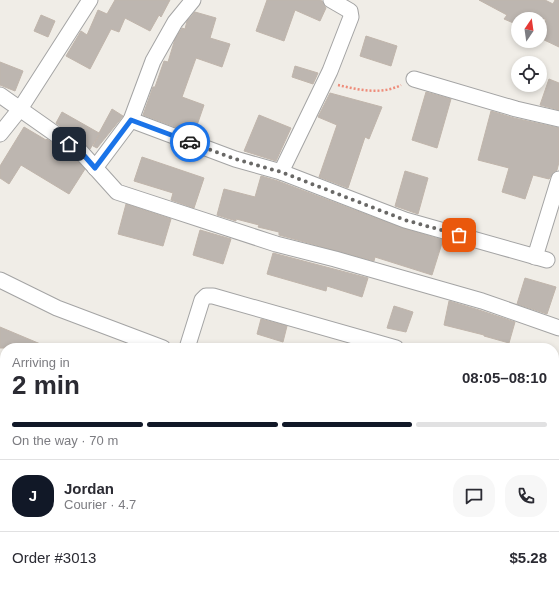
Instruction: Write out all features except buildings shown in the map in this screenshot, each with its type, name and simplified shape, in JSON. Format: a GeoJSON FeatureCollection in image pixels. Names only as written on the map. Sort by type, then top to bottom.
{"type":"FeatureCollection","features":[{"type":"Feature","properties":{"kind":"street"},"geometry":{"type":"LineString","coordinates":[[0,134],[20,109],[90,0]]}},
{"type":"Feature","properties":{"kind":"street"},"geometry":{"type":"LineString","coordinates":[[95,168],[131,120],[152,61],[175,22],[192,0]]}},
{"type":"Feature","properties":{"kind":"street"},"geometry":{"type":"LineString","coordinates":[[281,172],[325,82],[351,17],[350,11],[330,0]]}},
{"type":"Feature","properties":{"kind":"street"},"geometry":{"type":"LineString","coordinates":[[414,79],[516,109],[559,119]]}},
{"type":"Feature","properties":{"kind":"street"},"geometry":{"type":"LineString","coordinates":[[0,94],[81,152],[117,192],[276,244],[468,296],[559,328]]}},
{"type":"Feature","properties":{"kind":"street"},"geometry":{"type":"LineString","coordinates":[[131,120],[235,159],[281,172],[405,220],[541,259],[559,179]]}},
{"type":"Feature","properties":{"kind":"street"},"geometry":{"type":"LineString","coordinates":[[0,280],[57,308],[150,343]]}},
{"type":"Feature","properties":{"kind":"street"},"geometry":{"type":"LineString","coordinates":[[189,343],[202,300],[206,296],[213,296],[378,343]]}},
{"type":"Feature","properties":{"kind":"path"},"geometry":{"type":"LineString","coordinates":[[325,82],[361,90],[392,90],[414,79]]}},
{"type":"Feature","properties":{"kind":"way so far"},"geometry":{"type":"LineString","coordinates":[[190,142],[235,159],[281,172],[405,220],[459,235]]}},
{"type":"Feature","properties":{"kind":"route"},"geometry":{"type":"LineString","coordinates":[[69,144],[81,152],[95,168],[131,120],[190,142]]}}]}
